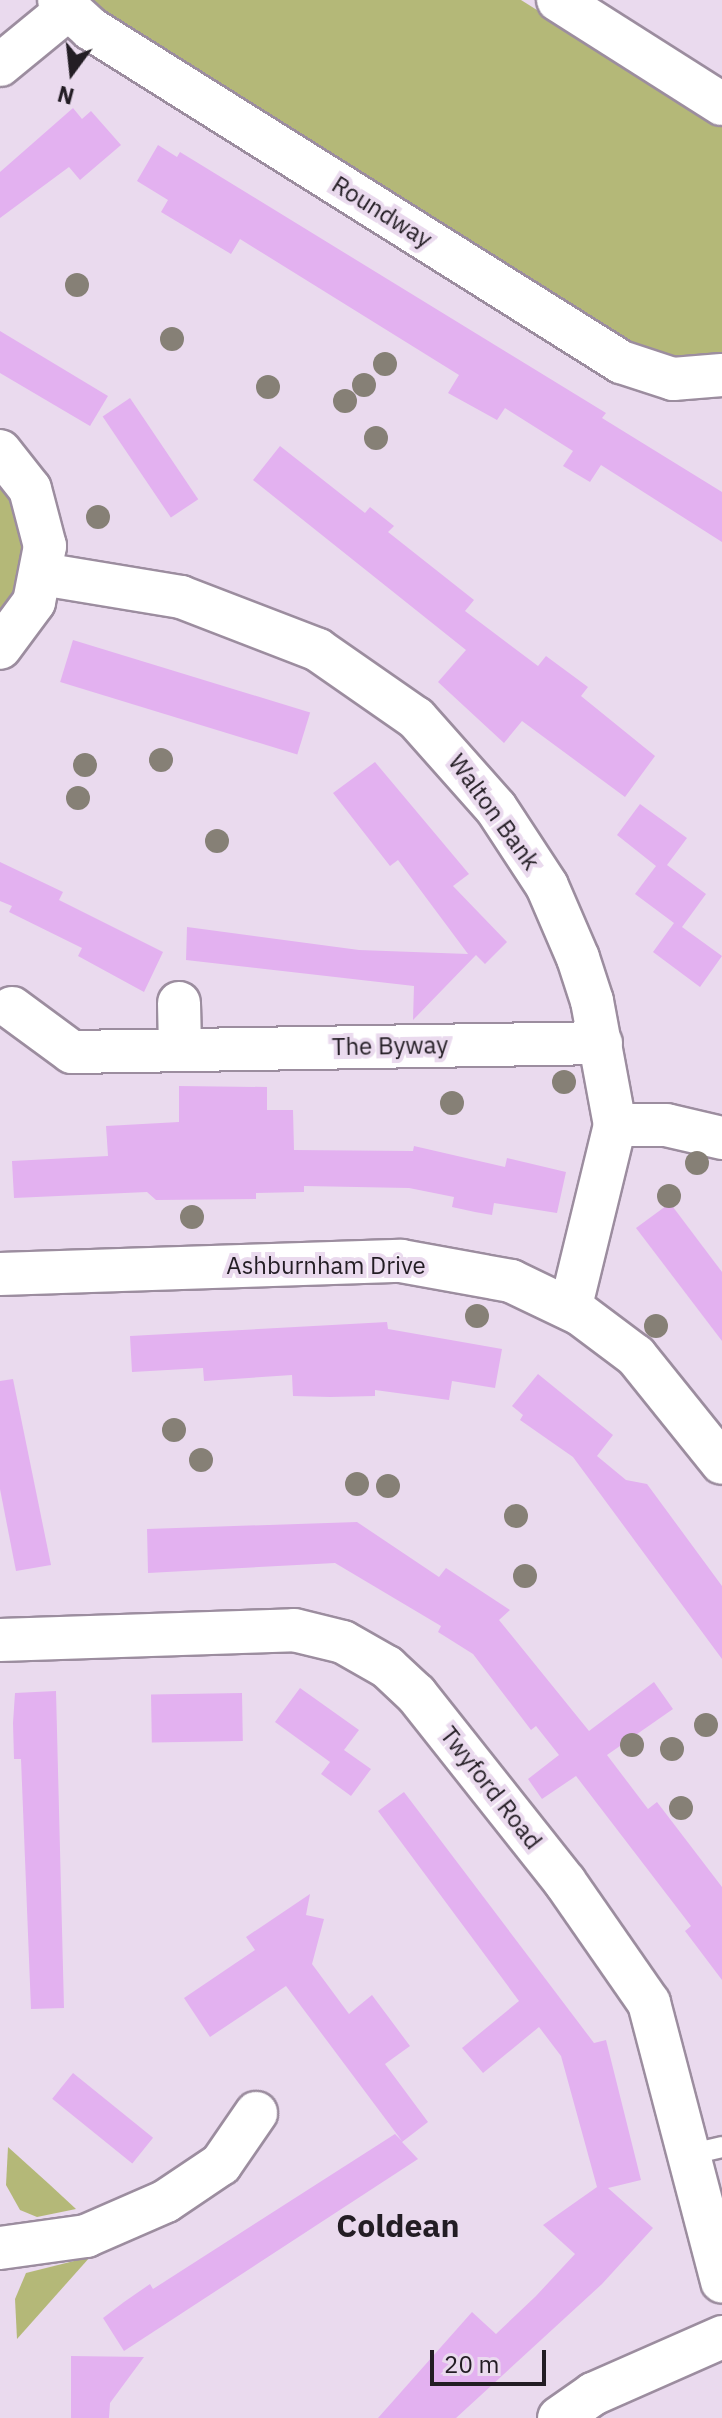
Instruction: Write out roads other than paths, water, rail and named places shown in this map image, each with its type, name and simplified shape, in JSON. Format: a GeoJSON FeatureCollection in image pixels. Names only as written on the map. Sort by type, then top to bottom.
{"type":"FeatureCollection","features":[{"type":"Feature","properties":{"kind":"street"},"geometry":{"type":"LineString","coordinates":[[558,0],[722,104]]}},
{"type":"Feature","properties":{"kind":"street"},"geometry":{"type":"LineString","coordinates":[[0,65],[63,5]]}},
{"type":"Feature","properties":{"kind":"street","name":"Roundway"},"geometry":{"type":"LineString","coordinates":[[63,5],[621,362],[673,379],[722,375]]}},
{"type":"Feature","properties":{"kind":"street"},"geometry":{"type":"LineString","coordinates":[[0,451],[39,510],[42,574],[28,614],[0,648]]}},
{"type":"Feature","properties":{"kind":"street","name":"Walton Bank"},"geometry":{"type":"LineString","coordinates":[[42,574],[214,606],[318,650],[400,704],[472,776],[547,886],[592,1001],[601,1043],[615,1125],[570,1309]]}},
{"type":"Feature","properties":{"kind":"street"},"geometry":{"type":"LineString","coordinates":[[179,1003],[180,1048]]}},
{"type":"Feature","properties":{"kind":"street","name":"The Byway"},"geometry":{"type":"LineString","coordinates":[[12,1008],[72,1052],[601,1043]]}},
{"type":"Feature","properties":{"kind":"street"},"geometry":{"type":"LineString","coordinates":[[615,1125],[666,1125],[722,1138]]}},
{"type":"Feature","properties":{"kind":"street","name":"Ashburnham Drive"},"geometry":{"type":"LineString","coordinates":[[0,1274],[401,1261],[511,1281],[570,1309],[636,1356],[722,1463]]}},
{"type":"Feature","properties":{"kind":"street","name":"Twyford Road"},"geometry":{"type":"LineString","coordinates":[[0,1640],[294,1630],[343,1642],[387,1667],[416,1694],[630,1972],[662,2036],[707,2150],[722,2282]]}},
{"type":"Feature","properties":{"kind":"street"},"geometry":{"type":"LineString","coordinates":[[0,2248],[86,2236],[166,2201],[221,2164],[256,2113]]}},
{"type":"Feature","properties":{"kind":"street"},"geometry":{"type":"LineString","coordinates":[[559,2418],[605,2388],[722,2337]]}},
{"type":"Feature","properties":{"kind":"district","name":"Coldean"},"geometry":{"type":"Point","coordinates":[398,2225]}}]}
